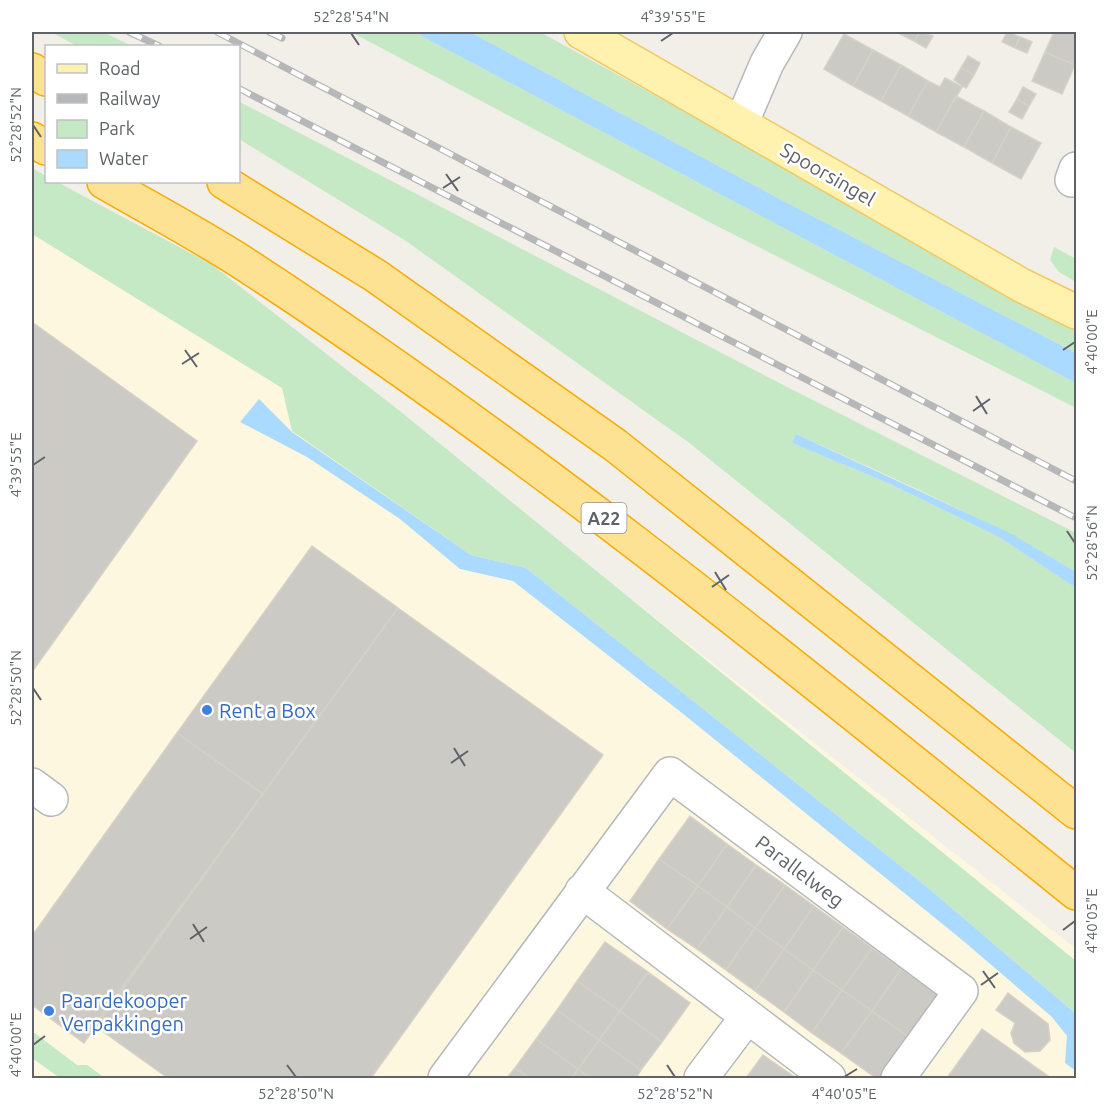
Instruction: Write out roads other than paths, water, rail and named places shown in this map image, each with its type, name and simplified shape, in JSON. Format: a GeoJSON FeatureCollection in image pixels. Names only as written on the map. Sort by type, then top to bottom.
{"type":"FeatureCollection","features":[{"type":"Feature","properties":{"kind":"highway"},"geometry":{"type":"LineString","coordinates":[[32,70],[45,78]]}},
{"type":"Feature","properties":{"kind":"highway"},"geometry":{"type":"LineString","coordinates":[[32,139],[45,147]]}},
{"type":"Feature","properties":{"kind":"highway","name":"A22"},"geometry":{"type":"LineString","coordinates":[[106,183],[238,260],[533,464],[771,648],[1077,893]]}},
{"type":"Feature","properties":{"kind":"highway"},"geometry":{"type":"LineString","coordinates":[[226,183],[376,276],[615,445],[1077,812]]}},
{"type":"Feature","properties":{"kind":"main road","name":"Spoorsingel"},"geometry":{"type":"LineString","coordinates":[[581,32],[1021,285],[1077,312]]}},
{"type":"Feature","properties":{"kind":"street"},"geometry":{"type":"LineString","coordinates":[[741,124],[767,63],[785,32]]}},
{"type":"Feature","properties":{"kind":"street","name":"Parallelweg"},"geometry":{"type":"LineString","coordinates":[[445,1078],[670,774],[961,991],[898,1078]]}},
{"type":"Feature","properties":{"kind":"street"},"geometry":{"type":"LineString","coordinates":[[582,891],[829,1078]]}},
{"type":"Feature","properties":{"kind":"street"},"geometry":{"type":"LineString","coordinates":[[701,1078],[747,1017]]}},
{"type":"Feature","properties":{"kind":"water"},"geometry":{"type":"Polygon","coordinates":[[[414,32],[470,32],[774,196],[1076,353],[1076,383],[414,32]]]}},
{"type":"Feature","properties":{"kind":"water"},"geometry":{"type":"Polygon","coordinates":[[[259,399],[292,432],[471,555],[526,568],[927,887],[1076,1014],[1076,1071],[1065,1063],[1067,1036],[1052,1017],[961,939],[682,713],[513,581],[460,569],[400,519],[307,457],[240,422],[259,399]]]}},
{"type":"Feature","properties":{"kind":"water"},"geometry":{"type":"Polygon","coordinates":[[[796,434],[1012,534],[1076,572],[1076,588],[999,537],[888,483],[792,443],[796,434]]]}},
{"type":"Feature","properties":{"kind":"railway"},"geometry":{"type":"LineString","coordinates":[[129,32],[157,45]]}},
{"type":"Feature","properties":{"kind":"railway"},"geometry":{"type":"LineString","coordinates":[[217,32],[1076,481]]}},
{"type":"Feature","properties":{"kind":"railway"},"geometry":{"type":"LineString","coordinates":[[269,32],[282,38]]}},
{"type":"Feature","properties":{"kind":"railway"},"geometry":{"type":"LineString","coordinates":[[240,89],[1076,518]]}},
{"type":"Feature","properties":{"kind":"place","name":"Rent a Box"},"geometry":{"type":"Point","coordinates":[207,710]}},
{"type":"Feature","properties":{"kind":"place","name":"Paardekooper Verpakkingen"},"geometry":{"type":"Point","coordinates":[49,1011]}}]}
